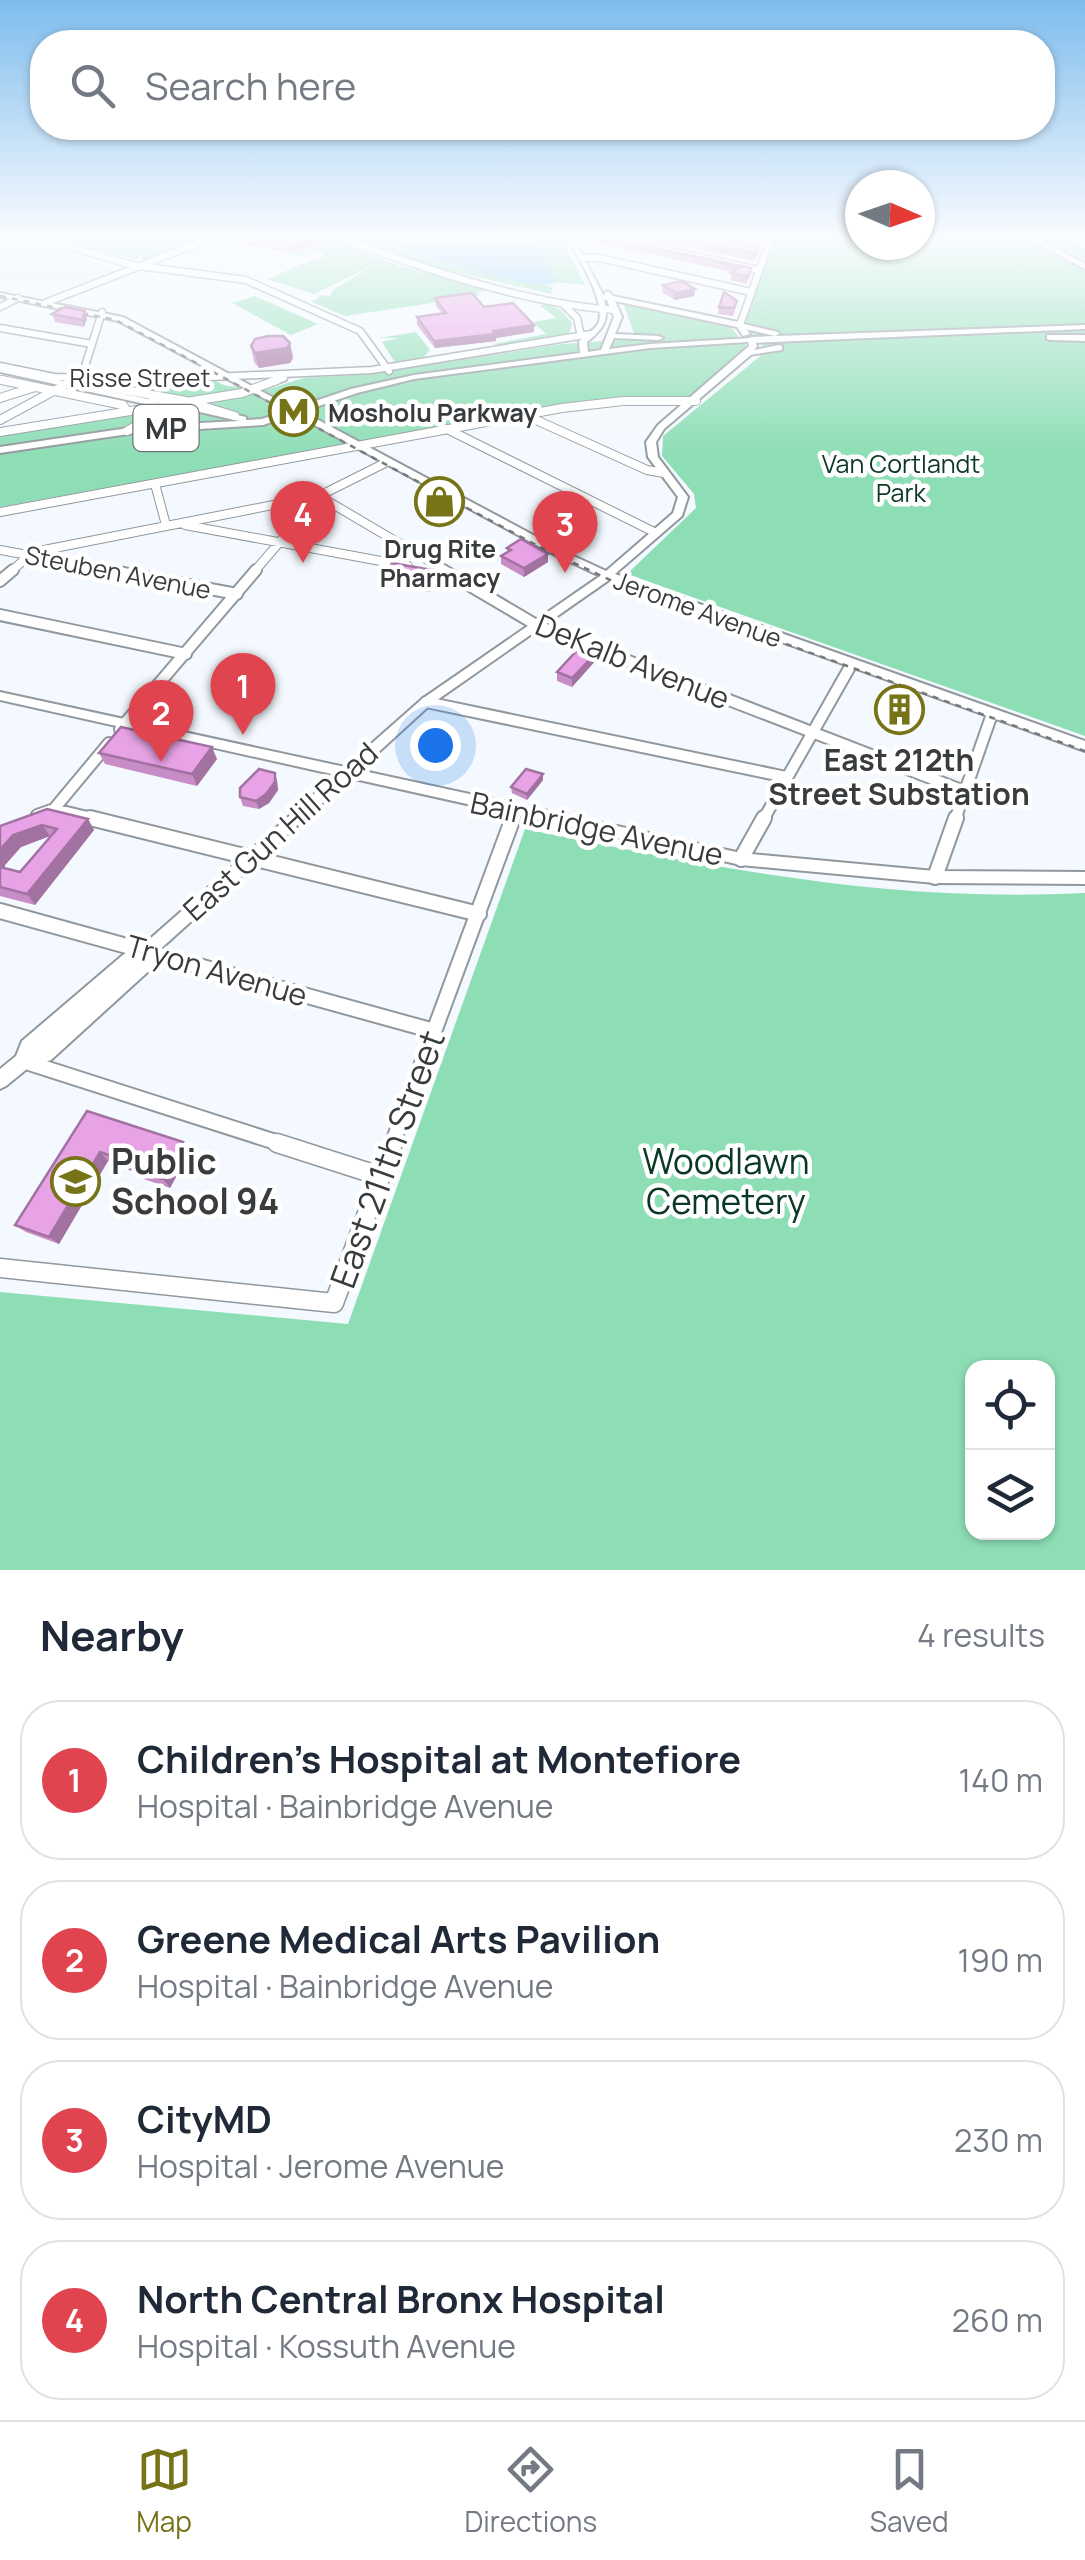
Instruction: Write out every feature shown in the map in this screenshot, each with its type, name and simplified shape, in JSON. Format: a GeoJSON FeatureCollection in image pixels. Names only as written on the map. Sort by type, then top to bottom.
{"type":"FeatureCollection","features":[{"type":"Feature","properties":{"kind":"highway"},"geometry":{"type":"LineString","coordinates":[[740,326],[825,342],[1085,338]]}},
{"type":"Feature","properties":{"kind":"highway"},"geometry":{"type":"LineString","coordinates":[[750,346],[1085,326]]}},
{"type":"Feature","properties":{"kind":"main road","name":"Jerome Avenue"},"geometry":{"type":"LineString","coordinates":[[91,310],[102,312],[287,407],[608,576],[1085,746]]}},
{"type":"Feature","properties":{"kind":"main road"},"geometry":{"type":"LineString","coordinates":[[584,356],[582,345],[604,321],[603,310]]}},
{"type":"Feature","properties":{"kind":"main road"},"geometry":{"type":"LineString","coordinates":[[604,352],[618,317],[616,310]]}},
{"type":"Feature","properties":{"kind":"main road"},"geometry":{"type":"LineString","coordinates":[[664,473],[652,454],[652,438],[696,401],[750,346],[740,326],[665,310]]}},
{"type":"Feature","properties":{"kind":"main road"},"geometry":{"type":"LineString","coordinates":[[610,336],[719,340]]}},
{"type":"Feature","properties":{"kind":"main road","name":"MP"},"geometry":{"type":"LineString","coordinates":[[0,453],[127,431],[269,421],[345,393],[400,379],[719,340],[750,346]]}},
{"type":"Feature","properties":{"kind":"main road"},"geometry":{"type":"LineString","coordinates":[[0,373],[74,382],[157,406],[178,427]]}},
{"type":"Feature","properties":{"kind":"main road"},"geometry":{"type":"LineString","coordinates":[[105,392],[269,421]]}},
{"type":"Feature","properties":{"kind":"main road","name":"East Gun Hill Road"},"geometry":{"type":"LineString","coordinates":[[0,1080],[23,1061],[45,1054],[146,962],[149,950],[426,702],[608,576],[683,505],[682,497],[664,473]]}},
{"type":"Feature","properties":{"kind":"main road","name":"Bainbridge Avenue"},"geometry":{"type":"LineString","coordinates":[[0,696],[516,812],[741,858],[935,877],[1085,878]]}},
{"type":"Feature","properties":{"kind":"street"},"geometry":{"type":"LineString","coordinates":[[314,310],[360,331],[386,369],[400,379]]}},
{"type":"Feature","properties":{"kind":"street"},"geometry":{"type":"LineString","coordinates":[[569,310],[577,318],[580,332]]}},
{"type":"Feature","properties":{"kind":"street"},"geometry":{"type":"LineString","coordinates":[[740,326],[745,310]]}},
{"type":"Feature","properties":{"kind":"street"},"geometry":{"type":"LineString","coordinates":[[0,420],[74,382],[102,312]]}},
{"type":"Feature","properties":{"kind":"street"},"geometry":{"type":"LineString","coordinates":[[0,328],[92,344]]}},
{"type":"Feature","properties":{"kind":"street"},"geometry":{"type":"LineString","coordinates":[[0,432],[209,398],[270,378],[386,369],[591,334]]}},
{"type":"Feature","properties":{"kind":"street"},"geometry":{"type":"LineString","coordinates":[[0,373],[54,377],[186,401],[244,419]]}},
{"type":"Feature","properties":{"kind":"street"},"geometry":{"type":"LineString","coordinates":[[0,373],[35,387],[123,406],[127,411]]}},
{"type":"Feature","properties":{"kind":"street","name":"Risse Street"},"geometry":{"type":"LineString","coordinates":[[74,382],[270,378]]}},
{"type":"Feature","properties":{"kind":"street"},"geometry":{"type":"LineString","coordinates":[[0,398],[35,387]]}},
{"type":"Feature","properties":{"kind":"street"},"geometry":{"type":"LineString","coordinates":[[14,396],[30,398],[32,404]]}},
{"type":"Feature","properties":{"kind":"street"},"geometry":{"type":"LineString","coordinates":[[0,512],[603,402],[696,401]]}},
{"type":"Feature","properties":{"kind":"street"},"geometry":{"type":"LineString","coordinates":[[127,431],[148,418],[142,408]]}},
{"type":"Feature","properties":{"kind":"street"},"geometry":{"type":"LineString","coordinates":[[524,415],[647,470],[664,473]]}},
{"type":"Feature","properties":{"kind":"street"},"geometry":{"type":"LineString","coordinates":[[447,430],[656,532]]}},
{"type":"Feature","properties":{"kind":"street"},"geometry":{"type":"LineString","coordinates":[[0,581],[30,555],[319,496],[387,462]]}},
{"type":"Feature","properties":{"kind":"street"},"geometry":{"type":"LineString","coordinates":[[155,484],[166,525]]}},
{"type":"Feature","properties":{"kind":"street"},"geometry":{"type":"LineString","coordinates":[[18,822],[54,808],[319,496]]}},
{"type":"Feature","properties":{"kind":"street","name":"DeKalb Avenue"},"geometry":{"type":"LineString","coordinates":[[319,496],[538,626],[964,791]]}},
{"type":"Feature","properties":{"kind":"street"},"geometry":{"type":"LineString","coordinates":[[178,523],[446,573]]}},
{"type":"Feature","properties":{"kind":"street","name":"Steuben Avenue"},"geometry":{"type":"LineString","coordinates":[[0,550],[237,594]]}},
{"type":"Feature","properties":{"kind":"street"},"geometry":{"type":"LineString","coordinates":[[401,565],[422,558]]}},
{"type":"Feature","properties":{"kind":"street"},"geometry":{"type":"LineString","coordinates":[[0,615],[186,654]]}},
{"type":"Feature","properties":{"kind":"street"},"geometry":{"type":"LineString","coordinates":[[741,858],[851,665]]}},
{"type":"Feature","properties":{"kind":"street"},"geometry":{"type":"LineString","coordinates":[[426,702],[786,777]]}},
{"type":"Feature","properties":{"kind":"street"},"geometry":{"type":"LineString","coordinates":[[935,877],[992,714]]}},
{"type":"Feature","properties":{"kind":"street"},"geometry":{"type":"LineString","coordinates":[[54,808],[478,914]]}},
{"type":"Feature","properties":{"kind":"street","name":"East 211th Street"},"geometry":{"type":"LineString","coordinates":[[0,1268],[334,1304],[516,812]]}},
{"type":"Feature","properties":{"kind":"street","name":"Tryon Avenue"},"geometry":{"type":"LineString","coordinates":[[0,911],[434,1031]]}},
{"type":"Feature","properties":{"kind":"street"},"geometry":{"type":"LineString","coordinates":[[23,1061],[380,1176]]}},
{"type":"Feature","properties":{"kind":"green space"},"geometry":{"type":"Polygon","coordinates":[[[245,310],[287,310],[318,324],[291,335],[245,310]]]}},
{"type":"Feature","properties":{"kind":"green space"},"geometry":{"type":"Polygon","coordinates":[[[331,310],[383,310],[345,316],[331,310]]]}},
{"type":"Feature","properties":{"kind":"green space"},"geometry":{"type":"Polygon","coordinates":[[[546,310],[561,310],[572,323],[569,334],[497,347],[494,344],[546,334],[533,322],[557,318],[546,310]]]}},
{"type":"Feature","properties":{"kind":"green space"},"geometry":{"type":"Polygon","coordinates":[[[626,310],[656,310],[731,327],[746,346],[693,397],[637,396],[575,402],[0,507],[0,435],[184,398],[112,383],[210,379],[227,386],[269,389],[303,378],[373,374],[561,344],[636,339],[626,310]]]}},
{"type":"Feature","properties":{"kind":"green space","name":"Van Cortlandt Park"},"geometry":{"type":"Polygon","coordinates":[[[749,310],[1085,310],[1085,736],[627,574],[696,508],[694,494],[662,456],[663,436],[764,353],[762,344],[744,325],[749,310]]]}},
{"type":"Feature","properties":{"kind":"green space"},"geometry":{"type":"Polygon","coordinates":[[[416,332],[430,350],[422,359],[396,364],[382,342],[399,338],[379,338],[416,332]]]}},
{"type":"Feature","properties":{"kind":"green space","name":"Woodlawn Cemetery"},"geometry":{"type":"Polygon","coordinates":[[[525,829],[734,869],[872,887],[1012,895],[1085,893],[1085,1570],[0,1570],[0,1292],[348,1324],[525,829]]]}},
{"type":"Feature","properties":{"kind":"building"},"geometry":{"type":"Polygon","coordinates":[[[59,310],[85,311],[82,320],[52,314],[59,310]]]}},
{"type":"Feature","properties":{"kind":"building"},"geometry":{"type":"Polygon","coordinates":[[[444,310],[520,310],[534,325],[434,341],[417,317],[446,313],[444,310]]]}},
{"type":"Feature","properties":{"kind":"building"},"geometry":{"type":"Polygon","coordinates":[[[283,336],[290,343],[287,348],[255,353],[251,346],[255,339],[283,336]]]}},
{"type":"Feature","properties":{"kind":"building"},"geometry":{"type":"Polygon","coordinates":[[[521,539],[548,554],[524,568],[501,556],[521,539]]]}},
{"type":"Feature","properties":{"kind":"building"},"geometry":{"type":"Polygon","coordinates":[[[392,563],[437,571],[429,583],[384,575],[392,563]]]}},
{"type":"Feature","properties":{"kind":"building"},"geometry":{"type":"Polygon","coordinates":[[[582,645],[598,651],[572,678],[557,672],[582,645]]]}},
{"type":"Feature","properties":{"kind":"building","name":"East 212th Street Substation"},"geometry":{"type":"Polygon","coordinates":[[[902,691],[912,695],[900,719],[890,715],[902,691]]]}},
{"type":"Feature","properties":{"kind":"building"},"geometry":{"type":"Polygon","coordinates":[[[121,727],[212,747],[192,774],[99,753],[121,727]]]}},
{"type":"Feature","properties":{"kind":"building"},"geometry":{"type":"Polygon","coordinates":[[[259,769],[275,773],[275,782],[256,801],[240,797],[240,788],[259,769]]]}},
{"type":"Feature","properties":{"kind":"building"},"geometry":{"type":"Polygon","coordinates":[[[526,769],[543,774],[527,794],[511,787],[526,769]]]}},
{"type":"Feature","properties":{"kind":"building"},"geometry":{"type":"Polygon","coordinates":[[[47,809],[88,819],[27,894],[0,887],[0,867],[20,872],[57,829],[42,825],[13,835],[0,850],[0,826],[47,809]]]}},
{"type":"Feature","properties":{"kind":"building","name":"Public School 94"},"geometry":{"type":"Polygon","coordinates":[[[87,1111],[183,1142],[163,1179],[130,1169],[133,1163],[100,1152],[49,1237],[15,1225],[87,1111]]]}},
{"type":"Feature","properties":{"kind":"railway"},"geometry":{"type":"LineString","coordinates":[[69,310],[116,320],[538,546],[621,585],[1085,751]]}},
{"type":"Feature","properties":{"kind":"place","name":"Mosholu Parkway"},"geometry":{"type":"Point","coordinates":[293,412]}},
{"type":"Feature","properties":{"kind":"place","name":"Drug Rite Pharmacy"},"geometry":{"type":"Point","coordinates":[440,502]}},
{"type":"Feature","properties":{"kind":"place","name":"North Central Bronx Hospital"},"geometry":{"type":"Point","coordinates":[303,563]}},
{"type":"Feature","properties":{"kind":"place","name":"CityMD"},"geometry":{"type":"Point","coordinates":[565,573]}},
{"type":"Feature","properties":{"kind":"place","name":"East 212th Street Substation"},"geometry":{"type":"Point","coordinates":[899,710]}},
{"type":"Feature","properties":{"kind":"place","name":"Children's Hospital at Montefiore"},"geometry":{"type":"Point","coordinates":[243,735]}},
{"type":"Feature","properties":{"kind":"place","name":"Greene Medical Arts Pavilion"},"geometry":{"type":"Point","coordinates":[161,762]}},
{"type":"Feature","properties":{"kind":"place","name":"Public School 94"},"geometry":{"type":"Point","coordinates":[76,1181]}}]}
